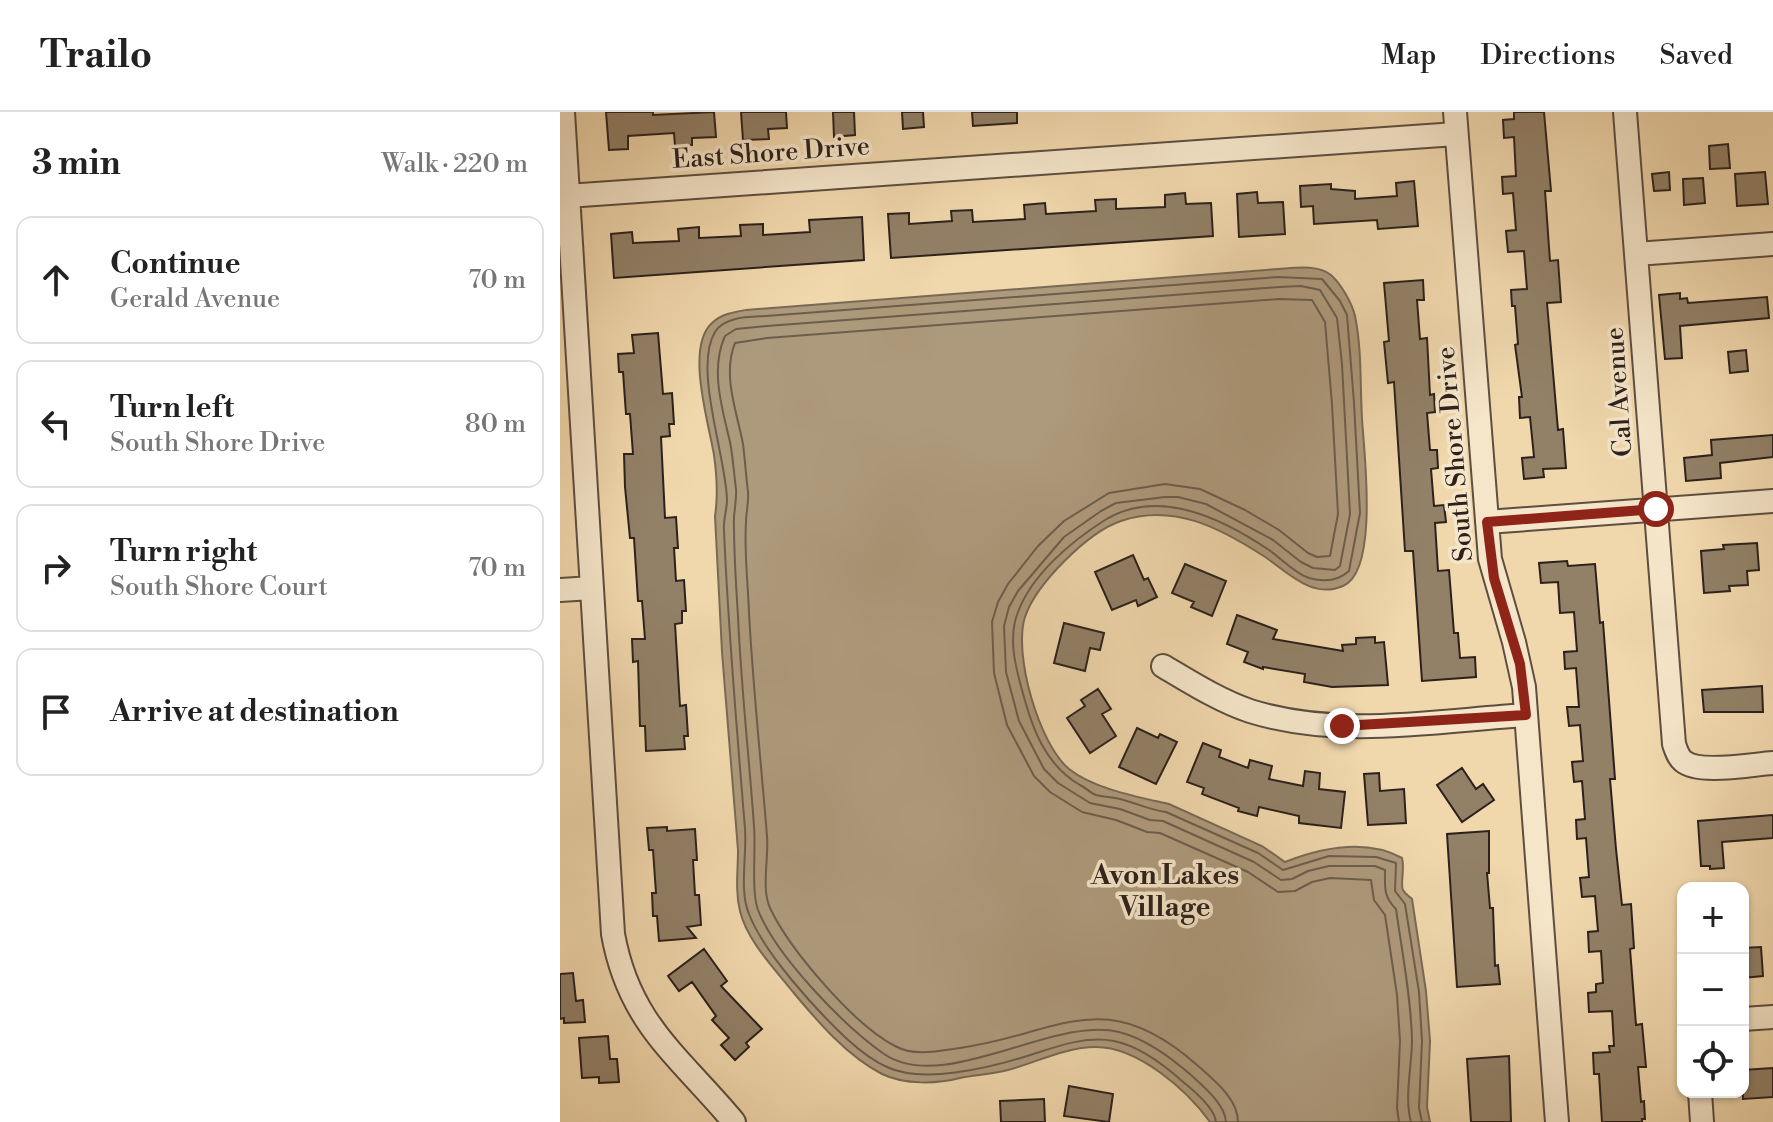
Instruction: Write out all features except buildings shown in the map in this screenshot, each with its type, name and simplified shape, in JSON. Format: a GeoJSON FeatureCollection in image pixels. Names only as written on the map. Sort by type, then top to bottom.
{"type":"FeatureCollection","features":[{"type":"Feature","properties":{"kind":"street"},"geometry":{"type":"LineString","coordinates":[[563,112],[613,934],[626,984],[647,1024],[734,1122]]}},
{"type":"Feature","properties":{"kind":"street","name":"Cal Avenue"},"geometry":{"type":"LineString","coordinates":[[1625,112],[1672,737],[1684,761],[1701,768],[1773,763]]}},
{"type":"Feature","properties":{"kind":"street","name":"East Shore Drive"},"geometry":{"type":"LineString","coordinates":[[567,196],[1456,123]]}},
{"type":"Feature","properties":{"kind":"street","name":"South Shore Drive"},"geometry":{"type":"LineString","coordinates":[[1456,123],[1487,522],[1494,578],[1520,664],[1526,715],[1557,1122]]}},
{"type":"Feature","properties":{"kind":"street"},"geometry":{"type":"LineString","coordinates":[[1636,254],[1773,244]]}},
{"type":"Feature","properties":{"kind":"street"},"geometry":{"type":"LineString","coordinates":[[1487,522],[1773,501]]}},
{"type":"Feature","properties":{"kind":"street"},"geometry":{"type":"LineString","coordinates":[[560,590],[592,588]]}},
{"type":"Feature","properties":{"kind":"street"},"geometry":{"type":"LineString","coordinates":[[1163,666],[1236,706],[1305,724],[1361,726],[1526,715]]}},
{"type":"Feature","properties":{"kind":"street"},"geometry":{"type":"LineString","coordinates":[[1749,1019],[1773,1017]]}},
{"type":"Feature","properties":{"kind":"street"},"geometry":{"type":"LineString","coordinates":[[1700,1098],[1702,1122]]}},
{"type":"Feature","properties":{"kind":"water"},"geometry":{"type":"Polygon","coordinates":[[[1319,269],[1331,275],[1342,288],[1355,316],[1360,355],[1367,509],[1361,558],[1354,576],[1343,586],[1320,589],[1300,581],[1230,536],[1195,521],[1159,515],[1121,521],[1079,548],[1052,575],[1031,604],[1022,633],[1026,675],[1039,720],[1058,757],[1069,769],[1091,782],[1169,804],[1262,846],[1285,862],[1343,847],[1373,848],[1402,858],[1402,888],[1412,899],[1426,991],[1430,1041],[1427,1107],[1430,1122],[1210,1122],[1160,1072],[1128,1054],[1096,1047],[1063,1052],[1002,1071],[941,1081],[911,1082],[882,1074],[845,1048],[813,1015],[755,944],[740,911],[722,652],[716,478],[699,367],[704,334],[719,317],[746,310],[1319,269]]]}},
{"type":"Feature","properties":{"kind":"district","name":"Avon Lakes Village"},"geometry":{"type":"Point","coordinates":[1165,891]}},
{"type":"Feature","properties":{"kind":"route"},"geometry":{"type":"LineString","coordinates":[[1342,726],[1526,715],[1520,664],[1490,559],[1487,522],[1656,509]]}}]}
